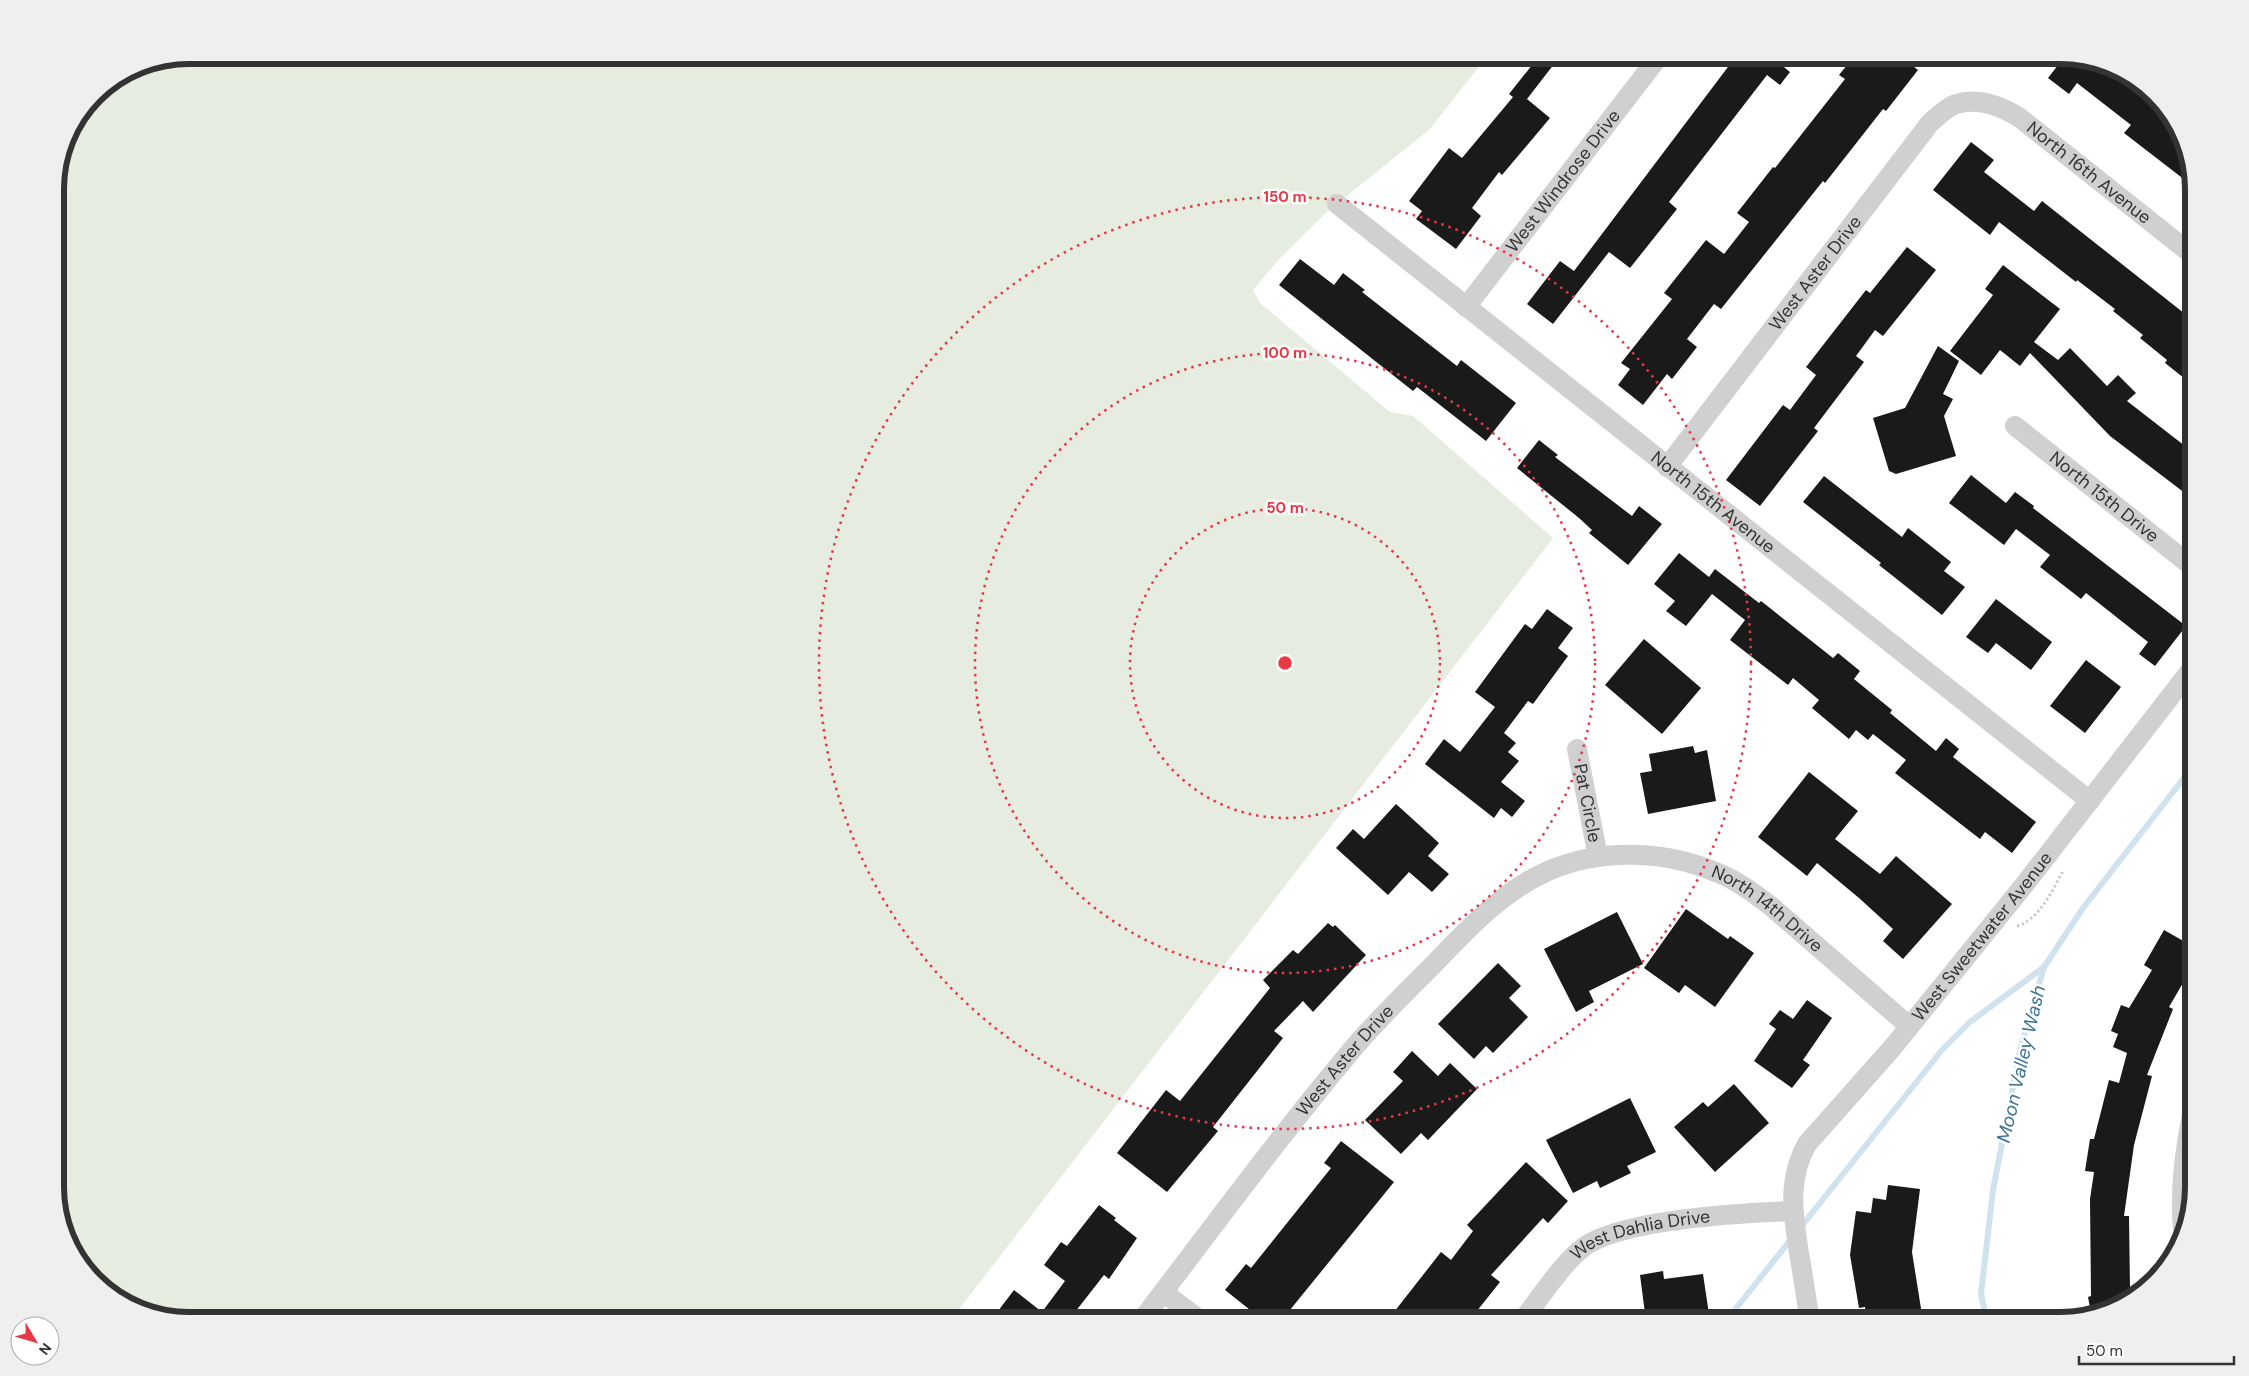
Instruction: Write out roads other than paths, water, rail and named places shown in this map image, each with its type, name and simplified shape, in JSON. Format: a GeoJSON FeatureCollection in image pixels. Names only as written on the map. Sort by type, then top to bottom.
{"type":"FeatureCollection","features":[{"type":"Feature","properties":{"kind":"street","name":"West Windrose Drive"},"geometry":{"type":"LineString","coordinates":[[1466,307],[1653,64]]}},
{"type":"Feature","properties":{"kind":"street","name":"North 16th Avenue"},"geometry":{"type":"LineString","coordinates":[[1977,101],[2002,107],[2020,118],[2185,249]]}},
{"type":"Feature","properties":{"kind":"street","name":"West Aster Drive"},"geometry":{"type":"LineString","coordinates":[[1667,467],[1930,123],[1955,105],[1977,101]]}},
{"type":"Feature","properties":{"kind":"street","name":"North 15th Avenue"},"geometry":{"type":"LineString","coordinates":[[1337,204],[2090,801]]}},
{"type":"Feature","properties":{"kind":"street","name":"North 15th Drive"},"geometry":{"type":"LineString","coordinates":[[2015,426],[2185,561]]}},
{"type":"Feature","properties":{"kind":"street","name":"West Sweetwater Avenue"},"geometry":{"type":"LineString","coordinates":[[1808,1312],[1793,1216],[1794,1177],[1806,1144],[1909,1026],[2090,801],[2185,678]]}},
{"type":"Feature","properties":{"kind":"street","name":"Pat Circle"},"geometry":{"type":"LineString","coordinates":[[1577,749],[1598,857]]}},
{"type":"Feature","properties":{"kind":"street","name":"North 14th Drive"},"geometry":{"type":"LineString","coordinates":[[1598,857],[1633,854],[1662,857],[1695,864],[1735,881],[1772,907],[1909,1026]]}},
{"type":"Feature","properties":{"kind":"street","name":"West Aster Drive"},"geometry":{"type":"LineString","coordinates":[[1148,1312],[1352,1050],[1448,949],[1487,911],[1527,881],[1571,863],[1598,857]]}},
{"type":"Feature","properties":{"kind":"street"},"geometry":{"type":"LineString","coordinates":[[2181,1218],[2185,1146]]}},
{"type":"Feature","properties":{"kind":"street","name":"West Dahlia Drive"},"geometry":{"type":"LineString","coordinates":[[1529,1312],[1581,1249],[1606,1235],[1639,1226],[1732,1215],[1793,1216]]}},
{"type":"Feature","properties":{"kind":"street"},"geometry":{"type":"LineString","coordinates":[[1163,1292],[1189,1312]]}},
{"type":"Feature","properties":{"kind":"waterway","name":"Moon Valley Wash"},"geometry":{"type":"LineString","coordinates":[[1985,1312],[1981,1294],[1993,1190],[2020,1051],[2044,967],[2083,908],[2185,777]]}},
{"type":"Feature","properties":{"kind":"waterway"},"geometry":{"type":"LineString","coordinates":[[1800,1228],[1942,1050],[1970,1022],[2044,967]]}},
{"type":"Feature","properties":{"kind":"waterway"},"geometry":{"type":"LineString","coordinates":[[1733,1312],[1792,1238]]}}]}
